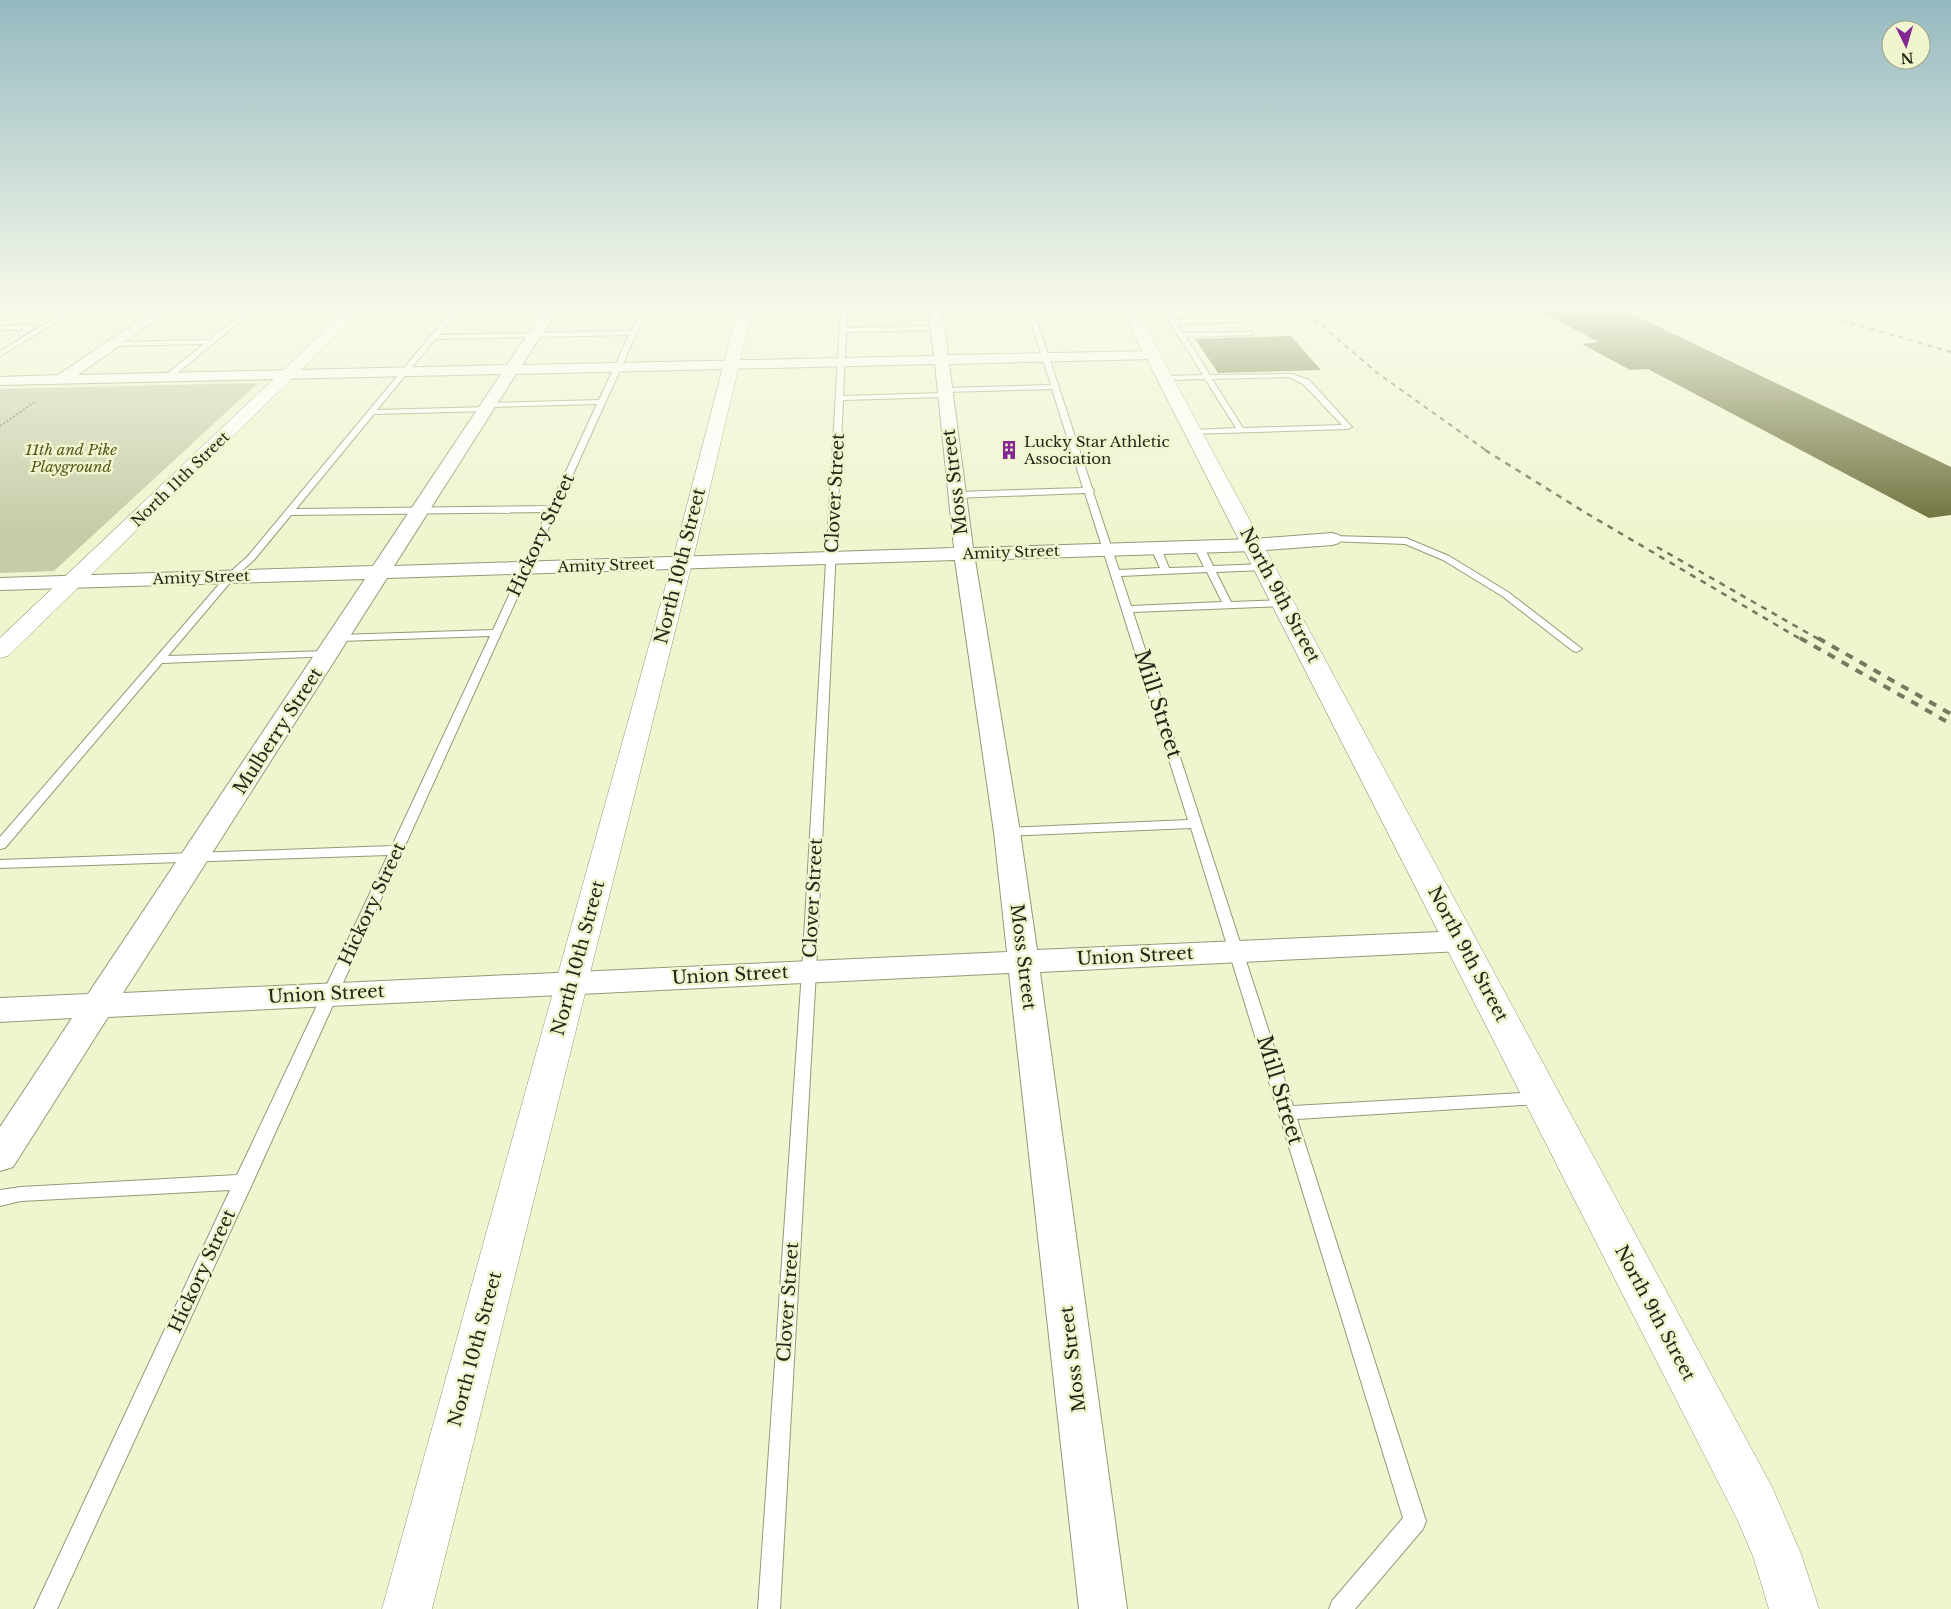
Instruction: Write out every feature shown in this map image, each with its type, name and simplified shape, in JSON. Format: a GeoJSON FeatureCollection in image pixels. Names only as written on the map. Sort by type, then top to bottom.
{"type":"FeatureCollection","features":[{"type":"Feature","properties":{"kind":"street","name":"North 11th Street"},"geometry":{"type":"LineString","coordinates":[[0,651],[282,381]]}},
{"type":"Feature","properties":{"kind":"street","name":"Mulberry Street"},"geometry":{"type":"LineString","coordinates":[[0,1156],[422,511],[505,381]]}},
{"type":"Feature","properties":{"kind":"street","name":"North 10th Street"},"geometry":{"type":"LineString","coordinates":[[407,1609],[682,563],[728,381]]}},
{"type":"Feature","properties":{"kind":"street","name":"Moss Street"},"geometry":{"type":"LineString","coordinates":[[943,381],[964,554],[1007,832],[1103,1609]]}},
{"type":"Feature","properties":{"kind":"street","name":"North 9th Street"},"geometry":{"type":"LineString","coordinates":[[1168,381],[1755,1504],[1776,1554],[1794,1609]]}},
{"type":"Feature","properties":{"kind":"street","name":"Amity Street"},"geometry":{"type":"LineString","coordinates":[[0,584],[1109,549],[1199,547],[1259,556],[1332,540]]}},
{"type":"Feature","properties":{"kind":"street","name":"Union Street"},"geometry":{"type":"LineString","coordinates":[[0,1010],[1461,940]]}},
{"type":"Feature","properties":{"kind":"lane"},"geometry":{"type":"LineString","coordinates":[[0,845],[231,576],[252,558],[397,381]]}},
{"type":"Feature","properties":{"kind":"lane","name":"Hickory Street"},"geometry":{"type":"LineString","coordinates":[[45,1609],[244,1182],[612,381]]}},
{"type":"Feature","properties":{"kind":"lane","name":"Clover Street"},"geometry":{"type":"LineString","coordinates":[[769,1609],[809,971],[841,381]]}},
{"type":"Feature","properties":{"kind":"lane","name":"Mill Street"},"geometry":{"type":"LineString","coordinates":[[1054,381],[1288,1113],[1415,1521],[1340,1609]]}},
{"type":"Feature","properties":{"kind":"lane"},"geometry":{"type":"LineString","coordinates":[[1209,381],[1241,430]]}},
{"type":"Feature","properties":{"kind":"lane"},"geometry":{"type":"LineString","coordinates":[[1194,432],[1348,427],[1304,381]]}},
{"type":"Feature","properties":{"kind":"lane"},"geometry":{"type":"LineString","coordinates":[[840,398],[1056,387]]}},
{"type":"Feature","properties":{"kind":"lane"},"geometry":{"type":"LineString","coordinates":[[373,412],[602,402]]}},
{"type":"Feature","properties":{"kind":"lane"},"geometry":{"type":"LineString","coordinates":[[956,495],[1090,490]]}},
{"type":"Feature","properties":{"kind":"lane"},"geometry":{"type":"LineString","coordinates":[[289,512],[398,509],[422,511],[553,509]]}},
{"type":"Feature","properties":{"kind":"lane"},"geometry":{"type":"LineString","coordinates":[[1332,540],[1406,542],[1446,558],[1505,594],[1577,649]]}},
{"type":"Feature","properties":{"kind":"lane"},"geometry":{"type":"LineString","coordinates":[[1199,547],[1228,605]]}},
{"type":"Feature","properties":{"kind":"lane"},"geometry":{"type":"LineString","coordinates":[[1156,548],[1166,571]]}},
{"type":"Feature","properties":{"kind":"lane"},"geometry":{"type":"LineString","coordinates":[[1116,572],[1210,569],[1259,556]]}},
{"type":"Feature","properties":{"kind":"lane"},"geometry":{"type":"LineString","coordinates":[[1128,609],[1284,603]]}},
{"type":"Feature","properties":{"kind":"lane"},"geometry":{"type":"LineString","coordinates":[[158,660],[496,633]]}},
{"type":"Feature","properties":{"kind":"lane"},"geometry":{"type":"LineString","coordinates":[[1007,832],[1196,824]]}},
{"type":"Feature","properties":{"kind":"lane"},"geometry":{"type":"LineString","coordinates":[[0,864],[397,850]]}},
{"type":"Feature","properties":{"kind":"lane"},"geometry":{"type":"LineString","coordinates":[[1288,1113],[1542,1098]]}},
{"type":"Feature","properties":{"kind":"lane"},"geometry":{"type":"LineString","coordinates":[[0,1198],[21,1194],[244,1182]]}},
{"type":"Feature","properties":{"kind":"path"},"geometry":{"type":"LineString","coordinates":[[0,426],[53,389],[60,381]]}},
{"type":"Feature","properties":{"kind":"green space","name":"11th and Pike Playground"},"geometry":{"type":"Polygon","coordinates":[[[258,383],[54,571],[0,573],[0,389],[258,383]]]}},
{"type":"Feature","properties":{"kind":"building"},"geometry":{"type":"Polygon","coordinates":[[[1671,381],[1772,381],[1951,467],[1951,515],[1929,518],[1671,381]]]}},
{"type":"Feature","properties":{"kind":"railway"},"geometry":{"type":"LineString","coordinates":[[1389,381],[1487,451]]}},
{"type":"Feature","properties":{"kind":"railway"},"geometry":{"type":"LineString","coordinates":[[1485,450],[1586,513],[1802,640]]}},
{"type":"Feature","properties":{"kind":"railway"},"geometry":{"type":"LineString","coordinates":[[1657,547],[1820,640]]}},
{"type":"Feature","properties":{"kind":"railway"},"geometry":{"type":"LineString","coordinates":[[1800,638],[1951,724]]}},
{"type":"Feature","properties":{"kind":"railway"},"geometry":{"type":"LineString","coordinates":[[1818,638],[1951,714]]}},
{"type":"Feature","properties":{"kind":"place","name":"Lucky Star Athletic Association"},"geometry":{"type":"Point","coordinates":[1009,450]}}]}
